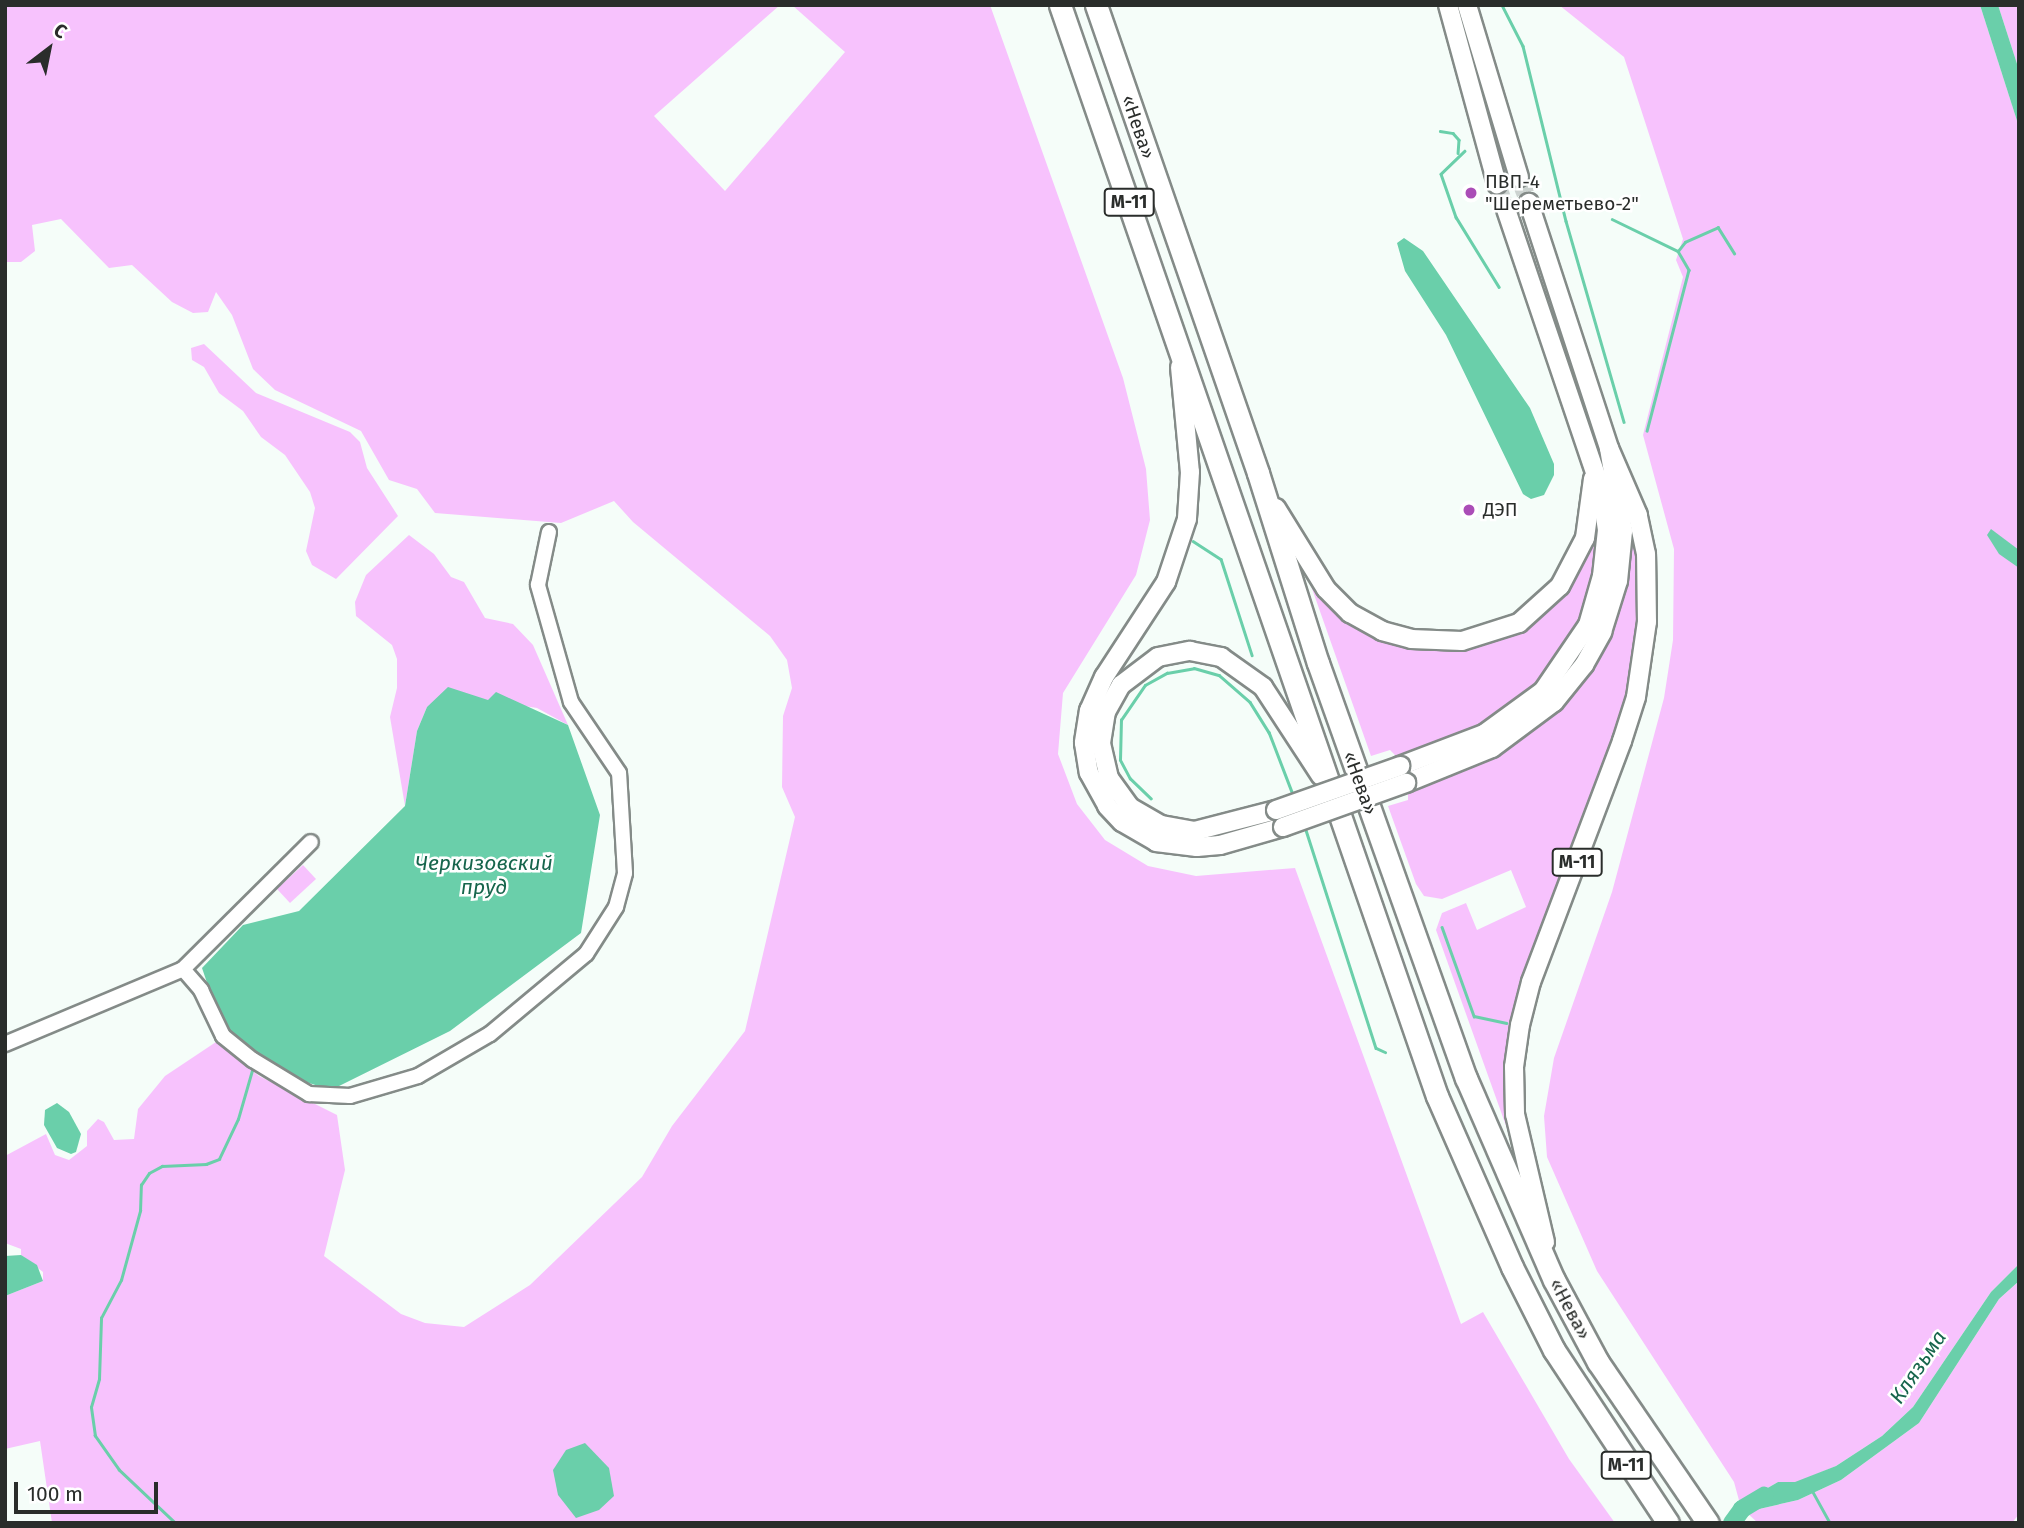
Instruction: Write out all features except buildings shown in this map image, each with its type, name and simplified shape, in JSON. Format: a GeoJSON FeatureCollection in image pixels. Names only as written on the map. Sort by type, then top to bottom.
{"type":"FeatureCollection","features":[{"type":"Feature","properties":{"kind":"highway","name":"«Нева»"},"geometry":{"type":"LineString","coordinates":[[1060,5],[1178,342],[1327,786],[1437,1096],[1512,1267],[1587,1405],[1668,1523]]}},
{"type":"Feature","properties":{"kind":"highway","name":"«Нева»"},"geometry":{"type":"LineString","coordinates":[[1096,5],[1258,473],[1318,663],[1466,1078],[1554,1280],[1626,1407],[1705,1520]]}},
{"type":"Feature","properties":{"kind":"main road"},"geometry":{"type":"LineString","coordinates":[[1448,5],[1497,184]]}},
{"type":"Feature","properties":{"kind":"main road"},"geometry":{"type":"LineString","coordinates":[[1467,5],[1518,177]]}},
{"type":"Feature","properties":{"kind":"main road","name":"М-11"},"geometry":{"type":"LineString","coordinates":[[1178,342],[1190,472],[1187,519],[1166,582],[1104,677],[1089,710],[1084,743],[1089,773],[1107,806],[1122,822],[1156,842],[1220,845],[1280,819],[1513,735],[1554,702],[1584,665],[1613,603],[1622,556],[1622,508],[1609,448],[1529,203]]}},
{"type":"Feature","properties":{"kind":"main road","name":"М-11"},"geometry":{"type":"LineString","coordinates":[[1403,775],[1505,722],[1543,691],[1570,656],[1588,625],[1605,555],[1607,530],[1593,458],[1506,210]]}},
{"type":"Feature","properties":{"kind":"main road","name":"М-11"},"geometry":{"type":"LineString","coordinates":[[1554,1280],[1523,1155],[1514,1067],[1531,982],[1622,741],[1643,662],[1646,554],[1629,485],[1609,448]]}},
{"type":"Feature","properties":{"kind":"main road","name":"М-11"},"geometry":{"type":"LineString","coordinates":[[1258,473],[1290,536],[1326,589],[1350,613],[1382,631],[1437,642],[1462,641],[1519,623],[1560,586],[1585,538],[1593,458]]}},
{"type":"Feature","properties":{"kind":"main road","name":"М-11"},"geometry":{"type":"LineString","coordinates":[[1280,819],[1195,831],[1161,825],[1130,807],[1108,778],[1101,744],[1106,712],[1121,685],[1143,664],[1173,653],[1205,653],[1238,665],[1263,688],[1327,786]]}},
{"type":"Feature","properties":{"kind":"street"},"geometry":{"type":"LineString","coordinates":[[183,969],[201,990],[223,1036],[253,1060],[309,1094],[350,1096],[418,1076],[490,1034],[586,954],[616,907],[625,873],[619,774],[571,702],[538,585],[549,532]]}},
{"type":"Feature","properties":{"kind":"street"},"geometry":{"type":"LineString","coordinates":[[5,1044],[183,969],[312,842]]}},
{"type":"Feature","properties":{"kind":"shaded area"},"geometry":{"type":"Polygon","coordinates":[[[780,5],[654,116],[725,191],[845,52],[792,5],[990,5],[1123,378],[1146,469],[1150,520],[1136,575],[1063,693],[1058,754],[1077,804],[1105,840],[1148,866],[1196,876],[1295,868],[1461,1324],[1483,1312],[1569,1459],[1615,1523],[52,1523],[40,1441],[5,1449],[5,1296],[43,1281],[43,1272],[21,1255],[21,1249],[5,1243],[5,1156],[46,1134],[55,1155],[69,1160],[87,1146],[87,1131],[98,1119],[104,1122],[114,1140],[134,1139],[138,1109],[165,1076],[216,1042],[259,1076],[337,1115],[345,1170],[324,1256],[401,1314],[425,1323],[464,1327],[530,1285],[642,1177],[672,1126],[745,1031],[795,817],[782,787],[783,716],[792,688],[787,660],[770,636],[633,522],[614,501],[561,523],[435,513],[417,489],[389,480],[361,431],[275,390],[253,369],[232,315],[216,292],[208,312],[193,313],[172,302],[132,265],[109,268],[61,219],[32,225],[35,251],[21,262],[5,262],[5,7],[780,5]]]}},
{"type":"Feature","properties":{"kind":"shaded area"},"geometry":{"type":"Polygon","coordinates":[[[1559,5],[1980,5],[2019,127],[2019,1264],[1991,1292],[1913,1407],[1882,1436],[1836,1466],[1795,1483],[1778,1482],[1740,1504],[1734,1482],[1597,1271],[1547,1157],[1544,1116],[1554,1058],[1612,892],[1664,698],[1673,640],[1674,549],[1643,435],[1683,277],[1676,260],[1683,239],[1624,57],[1559,5]]]}},
{"type":"Feature","properties":{"kind":"shaded area"},"geometry":{"type":"Polygon","coordinates":[[[1998,5],[2019,5],[2019,70],[1998,5]]]}},
{"type":"Feature","properties":{"kind":"shaded area"},"geometry":{"type":"Polygon","coordinates":[[[204,344],[256,393],[350,432],[360,442],[367,468],[398,516],[336,579],[312,565],[306,551],[315,508],[310,492],[285,455],[261,437],[243,411],[219,393],[204,367],[192,360],[191,348],[204,344]]]}},
{"type":"Feature","properties":{"kind":"shaded area"},"geometry":{"type":"Polygon","coordinates":[[[1596,502],[1595,574],[1581,622],[1535,687],[1511,708],[1443,742],[1397,757],[1390,750],[1371,756],[1310,583],[1322,596],[1416,647],[1456,649],[1547,608],[1596,502]]]}},
{"type":"Feature","properties":{"kind":"shaded area"},"geometry":{"type":"Polygon","coordinates":[[[1627,506],[1639,562],[1641,621],[1629,696],[1514,1008],[1504,1081],[1510,1137],[1436,930],[1442,913],[1466,903],[1477,930],[1526,907],[1511,870],[1442,899],[1424,896],[1416,884],[1388,806],[1408,800],[1408,789],[1576,687],[1627,506]]]}},
{"type":"Feature","properties":{"kind":"shaded area"},"geometry":{"type":"Polygon","coordinates":[[[409,535],[434,554],[451,577],[464,582],[485,618],[513,624],[533,645],[568,725],[537,708],[489,700],[427,707],[417,731],[405,806],[390,717],[397,688],[397,659],[392,645],[356,616],[355,602],[366,575],[409,535]]]}},
{"type":"Feature","properties":{"kind":"shaded area"},"geometry":{"type":"Polygon","coordinates":[[[303,865],[316,879],[290,903],[277,889],[303,865]]]}},
{"type":"Feature","properties":{"kind":"shaded area"},"geometry":{"type":"Polygon","coordinates":[[[2019,1281],[2019,1514],[2012,1523],[1758,1523],[1746,1512],[1798,1500],[1841,1480],[1919,1423],[1999,1299],[2019,1281]]]}},
{"type":"Feature","properties":{"kind":"water"},"geometry":{"type":"Polygon","coordinates":[[[1980,5],[1998,5],[2019,70],[2019,127],[1980,5]]]}},
{"type":"Feature","properties":{"kind":"water"},"geometry":{"type":"Polygon","coordinates":[[[1404,238],[1423,251],[1530,408],[1554,464],[1554,475],[1544,495],[1531,499],[1523,494],[1446,335],[1405,271],[1397,243],[1404,238]]]}},
{"type":"Feature","properties":{"kind":"water"},"geometry":{"type":"Polygon","coordinates":[[[1991,529],[2019,550],[2019,568],[1999,554],[1987,535],[1991,529]]]}},
{"type":"Feature","properties":{"kind":"water","name":"Черкизовский пруд"},"geometry":{"type":"Polygon","coordinates":[[[448,687],[488,700],[496,692],[568,725],[600,815],[581,933],[450,1031],[331,1090],[287,1076],[236,1039],[220,1021],[202,968],[243,925],[299,911],[405,806],[417,731],[427,707],[448,687]]]}},
{"type":"Feature","properties":{"kind":"water"},"geometry":{"type":"Polygon","coordinates":[[[57,1103],[69,1112],[81,1134],[76,1152],[71,1154],[57,1148],[44,1125],[45,1110],[57,1103]]]}},
{"type":"Feature","properties":{"kind":"water"},"geometry":{"type":"Polygon","coordinates":[[[21,1255],[37,1265],[43,1281],[5,1296],[5,1256],[21,1255]]]}},
{"type":"Feature","properties":{"kind":"water"},"geometry":{"type":"Polygon","coordinates":[[[2019,1264],[2019,1281],[1999,1299],[1919,1423],[1841,1480],[1798,1500],[1746,1512],[1740,1504],[1778,1482],[1795,1482],[1836,1466],[1882,1436],[1913,1407],[1991,1292],[2019,1264]]]}},
{"type":"Feature","properties":{"kind":"water"},"geometry":{"type":"Polygon","coordinates":[[[585,1443],[609,1468],[614,1496],[599,1510],[576,1518],[558,1495],[553,1470],[566,1450],[585,1443]]]}},
{"type":"Feature","properties":{"kind":"waterway"},"geometry":{"type":"LineString","coordinates":[[1502,5],[1523,46],[1566,221],[1624,422]]}},
{"type":"Feature","properties":{"kind":"waterway"},"geometry":{"type":"LineString","coordinates":[[1440,131],[1453,133],[1459,140],[1458,153]]}},
{"type":"Feature","properties":{"kind":"waterway"},"geometry":{"type":"LineString","coordinates":[[1465,151],[1441,174],[1456,217],[1499,287]]}},
{"type":"Feature","properties":{"kind":"waterway"},"geometry":{"type":"LineString","coordinates":[[1612,219],[1678,251],[1689,270],[1647,431]]}},
{"type":"Feature","properties":{"kind":"waterway"},"geometry":{"type":"LineString","coordinates":[[1678,251],[1685,242],[1718,227],[1734,253]]}},
{"type":"Feature","properties":{"kind":"waterway"},"geometry":{"type":"LineString","coordinates":[[1193,541],[1221,559],[1252,655]]}},
{"type":"Feature","properties":{"kind":"waterway"},"geometry":{"type":"LineString","coordinates":[[1151,799],[1130,779],[1120,760],[1121,720],[1145,685],[1167,673],[1194,668],[1219,675],[1250,702],[1269,732],[1294,797]]}},
{"type":"Feature","properties":{"kind":"waterway"},"geometry":{"type":"LineString","coordinates":[[1305,827],[1376,1048],[1385,1052]]}},
{"type":"Feature","properties":{"kind":"waterway"},"geometry":{"type":"LineString","coordinates":[[1442,927],[1474,1016],[1506,1023]]}},
{"type":"Feature","properties":{"kind":"waterway"},"geometry":{"type":"LineString","coordinates":[[175,1523],[119,1470],[95,1436],[91,1407],[99,1379],[101,1318],[121,1280],[140,1211],[141,1185],[149,1173],[162,1166],[206,1164],[219,1159],[238,1119],[253,1067]]}},
{"type":"Feature","properties":{"kind":"waterway"},"geometry":{"type":"LineString","coordinates":[[1813,1492],[1830,1523]]}},
{"type":"Feature","properties":{"kind":"waterway","name":"Клязьма"},"geometry":{"type":"LineString","coordinates":[[1732,1523],[1742,1509],[1764,1496]]}},
{"type":"Feature","properties":{"kind":"tunnel"},"geometry":{"type":"LineString","coordinates":[[1519,177],[1529,203]]}},
{"type":"Feature","properties":{"kind":"tunnel"},"geometry":{"type":"LineString","coordinates":[[1497,184],[1506,210]]}},
{"type":"Feature","properties":{"kind":"place","name":"ПВП-4 \"Шереметьево-2\""},"geometry":{"type":"Point","coordinates":[1471,193]}},
{"type":"Feature","properties":{"kind":"place","name":"ДЭП"},"geometry":{"type":"Point","coordinates":[1469,510]}}]}
